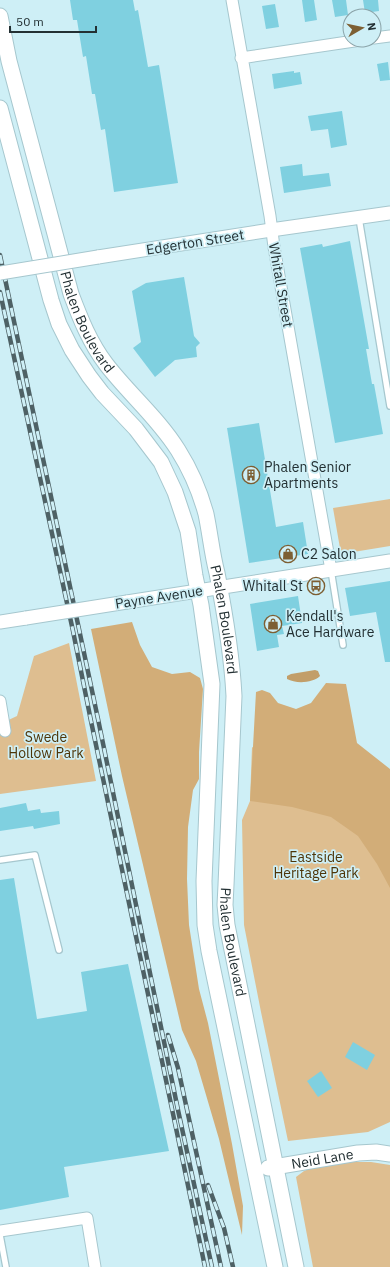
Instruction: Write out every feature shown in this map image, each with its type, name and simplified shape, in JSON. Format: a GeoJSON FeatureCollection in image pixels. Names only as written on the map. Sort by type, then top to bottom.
{"type":"FeatureCollection","features":[{"type":"Feature","properties":{"kind":"main road","name":"Phalen Boulevard"},"geometry":{"type":"LineString","coordinates":[[0,16],[11,68],[69,286],[80,318],[91,341],[105,363],[166,432],[187,467],[200,496],[205,513],[220,587],[234,685],[226,898],[227,925],[230,947],[296,1267]]}},
{"type":"Feature","properties":{"kind":"main road","name":"Phalen Boulevard"},"geometry":{"type":"LineString","coordinates":[[0,108],[51,300],[59,324],[72,350],[89,376],[102,393],[136,429],[157,456],[168,475],[182,509],[188,531],[211,667],[212,684],[204,881],[205,925],[209,951],[275,1267]]}},
{"type":"Feature","properties":{"kind":"main road","name":"Neid Lane"},"geometry":{"type":"LineString","coordinates":[[255,1170],[358,1153],[376,1152],[390,1154]]}},
{"type":"Feature","properties":{"kind":"street","name":"Whitall Street"},"geometry":{"type":"LineString","coordinates":[[232,0],[331,570]]}},
{"type":"Feature","properties":{"kind":"street"},"geometry":{"type":"LineString","coordinates":[[241,58],[342,43]]}},
{"type":"Feature","properties":{"kind":"street","name":"Edgerton Street"},"geometry":{"type":"LineString","coordinates":[[0,273],[271,230],[390,213]]}},
{"type":"Feature","properties":{"kind":"street","name":"Payne Avenue"},"geometry":{"type":"LineString","coordinates":[[0,622],[390,561]]}},
{"type":"Feature","properties":{"kind":"street"},"geometry":{"type":"LineString","coordinates":[[0,701],[5,731]]}},
{"type":"Feature","properties":{"kind":"street"},"geometry":{"type":"LineString","coordinates":[[0,1231],[87,1218],[95,1267]]}},
{"type":"Feature","properties":{"kind":"lane"},"geometry":{"type":"LineString","coordinates":[[358,218],[390,406]]}},
{"type":"Feature","properties":{"kind":"lane"},"geometry":{"type":"LineString","coordinates":[[331,570],[343,645]]}},
{"type":"Feature","properties":{"kind":"lane"},"geometry":{"type":"LineString","coordinates":[[0,860],[35,855],[59,950]]}},
{"type":"Feature","properties":{"kind":"lane"},"geometry":{"type":"LineString","coordinates":[[0,1235],[6,1267]]}},
{"type":"Feature","properties":{"kind":"green space"},"geometry":{"type":"Polygon","coordinates":[[[390,499],[390,546],[341,554],[333,508],[390,499]]]}},
{"type":"Feature","properties":{"kind":"green space","name":"Swede Hollow Park"},"geometry":{"type":"Polygon","coordinates":[[[69,643],[96,781],[0,794],[0,724],[17,716],[34,656],[69,643]]]}},
{"type":"Feature","properties":{"kind":"green space","name":"Eastside Heritage Park"},"geometry":{"type":"Polygon","coordinates":[[[252,747],[390,821],[390,1122],[368,1132],[288,1141],[244,925],[242,820],[250,801],[252,747]]]}},
{"type":"Feature","properties":{"kind":"green space"},"geometry":{"type":"Polygon","coordinates":[[[347,1162],[371,1162],[390,1165],[390,1267],[313,1267],[296,1177],[309,1169],[347,1162]]]}},
{"type":"Feature","properties":{"kind":"shaded area"},"geometry":{"type":"Polygon","coordinates":[[[132,622],[140,645],[152,667],[172,674],[190,672],[200,678],[203,689],[199,779],[193,790],[188,827],[187,879],[189,925],[199,989],[208,1023],[243,1206],[242,1235],[219,1139],[196,1061],[182,1030],[122,776],[91,629],[132,622]]]}},
{"type":"Feature","properties":{"kind":"shaded area"},"geometry":{"type":"Polygon","coordinates":[[[315,670],[318,671],[320,676],[313,680],[295,682],[287,679],[287,676],[291,674],[315,670]]]}},
{"type":"Feature","properties":{"kind":"shaded area"},"geometry":{"type":"Polygon","coordinates":[[[326,683],[346,684],[357,743],[390,769],[390,888],[377,864],[358,836],[331,817],[292,807],[250,801],[256,692],[262,690],[270,693],[278,703],[296,709],[311,703],[326,683]]]}},
{"type":"Feature","properties":{"kind":"building"},"geometry":{"type":"Polygon","coordinates":[[[70,0],[133,0],[135,11],[138,10],[148,67],[159,65],[178,183],[114,192],[105,129],[101,130],[95,94],[92,94],[86,56],[83,57],[77,20],[73,20],[70,0]]]}},
{"type":"Feature","properties":{"kind":"building"},"geometry":{"type":"Polygon","coordinates":[[[302,0],[314,0],[317,20],[305,22],[302,0]]]}},
{"type":"Feature","properties":{"kind":"building"},"geometry":{"type":"Polygon","coordinates":[[[332,0],[346,0],[347,8],[342,8],[342,16],[335,17],[332,0]]]}},
{"type":"Feature","properties":{"kind":"building"},"geometry":{"type":"Polygon","coordinates":[[[363,0],[378,0],[379,8],[364,8],[363,0]]]}},
{"type":"Feature","properties":{"kind":"building"},"geometry":{"type":"Polygon","coordinates":[[[275,4],[279,27],[266,29],[262,6],[275,4]]]}},
{"type":"Feature","properties":{"kind":"building"},"geometry":{"type":"Polygon","coordinates":[[[388,62],[390,80],[380,81],[377,64],[388,62]]]}},
{"type":"Feature","properties":{"kind":"building"},"geometry":{"type":"Polygon","coordinates":[[[294,71],[294,73],[300,72],[302,84],[274,89],[272,74],[294,71]]]}},
{"type":"Feature","properties":{"kind":"building"},"geometry":{"type":"Polygon","coordinates":[[[342,111],[347,145],[331,148],[328,129],[311,131],[308,116],[342,111]]]}},
{"type":"Feature","properties":{"kind":"building"},"geometry":{"type":"Polygon","coordinates":[[[302,164],[303,176],[329,173],[331,186],[284,193],[280,167],[302,164]]]}},
{"type":"Feature","properties":{"kind":"building"},"geometry":{"type":"Polygon","coordinates":[[[350,241],[369,349],[366,349],[383,434],[335,443],[300,248],[322,244],[323,247],[350,241]]]}},
{"type":"Feature","properties":{"kind":"building"},"geometry":{"type":"Polygon","coordinates":[[[184,277],[194,336],[200,343],[196,347],[197,357],[175,360],[155,377],[133,348],[141,342],[132,291],[146,283],[184,277]]]}},
{"type":"Feature","properties":{"kind":"building","name":"Phalen Senior Apartments"},"geometry":{"type":"Polygon","coordinates":[[[259,423],[276,527],[303,522],[308,554],[249,563],[227,428],[259,423]]]}},
{"type":"Feature","properties":{"kind":"building"},"geometry":{"type":"Polygon","coordinates":[[[390,581],[390,662],[385,662],[376,612],[350,616],[345,588],[390,581]]]}},
{"type":"Feature","properties":{"kind":"building","name":"Kendall's Ace Hardware"},"geometry":{"type":"Polygon","coordinates":[[[298,596],[302,623],[282,626],[284,634],[277,635],[279,647],[257,651],[250,604],[298,596]]]}},
{"type":"Feature","properties":{"kind":"building"},"geometry":{"type":"Polygon","coordinates":[[[26,803],[28,811],[40,809],[41,813],[59,811],[60,824],[34,829],[33,826],[0,831],[0,808],[26,803]]]}},
{"type":"Feature","properties":{"kind":"building"},"geometry":{"type":"Polygon","coordinates":[[[14,878],[37,1019],[87,1011],[81,972],[128,964],[169,1151],[64,1167],[69,1197],[0,1210],[0,880],[14,878]]]}},
{"type":"Feature","properties":{"kind":"building"},"geometry":{"type":"Polygon","coordinates":[[[353,1042],[375,1055],[367,1070],[345,1057],[353,1042]]]}},
{"type":"Feature","properties":{"kind":"building"},"geometry":{"type":"Polygon","coordinates":[[[321,1071],[332,1088],[318,1097],[307,1081],[321,1071]]]}},
{"type":"Feature","properties":{"kind":"railway"},"geometry":{"type":"LineString","coordinates":[[0,255],[212,1267]]}},
{"type":"Feature","properties":{"kind":"railway"},"geometry":{"type":"LineString","coordinates":[[0,292],[73,631],[205,1267]]}},
{"type":"Feature","properties":{"kind":"railway"},"geometry":{"type":"LineString","coordinates":[[168,1035],[178,1068],[221,1267]]}},
{"type":"Feature","properties":{"kind":"railway"},"geometry":{"type":"LineString","coordinates":[[208,1185],[224,1228],[233,1267]]}},
{"type":"Feature","properties":{"kind":"place","name":"Phalen Senior Apartments"},"geometry":{"type":"Point","coordinates":[251,475]}},
{"type":"Feature","properties":{"kind":"place","name":"C2 Salon"},"geometry":{"type":"Point","coordinates":[288,554]}},
{"type":"Feature","properties":{"kind":"place","name":"Whitall St"},"geometry":{"type":"Point","coordinates":[316,586]}},
{"type":"Feature","properties":{"kind":"place","name":"Kendall's Ace Hardware"},"geometry":{"type":"Point","coordinates":[273,624]}}]}
